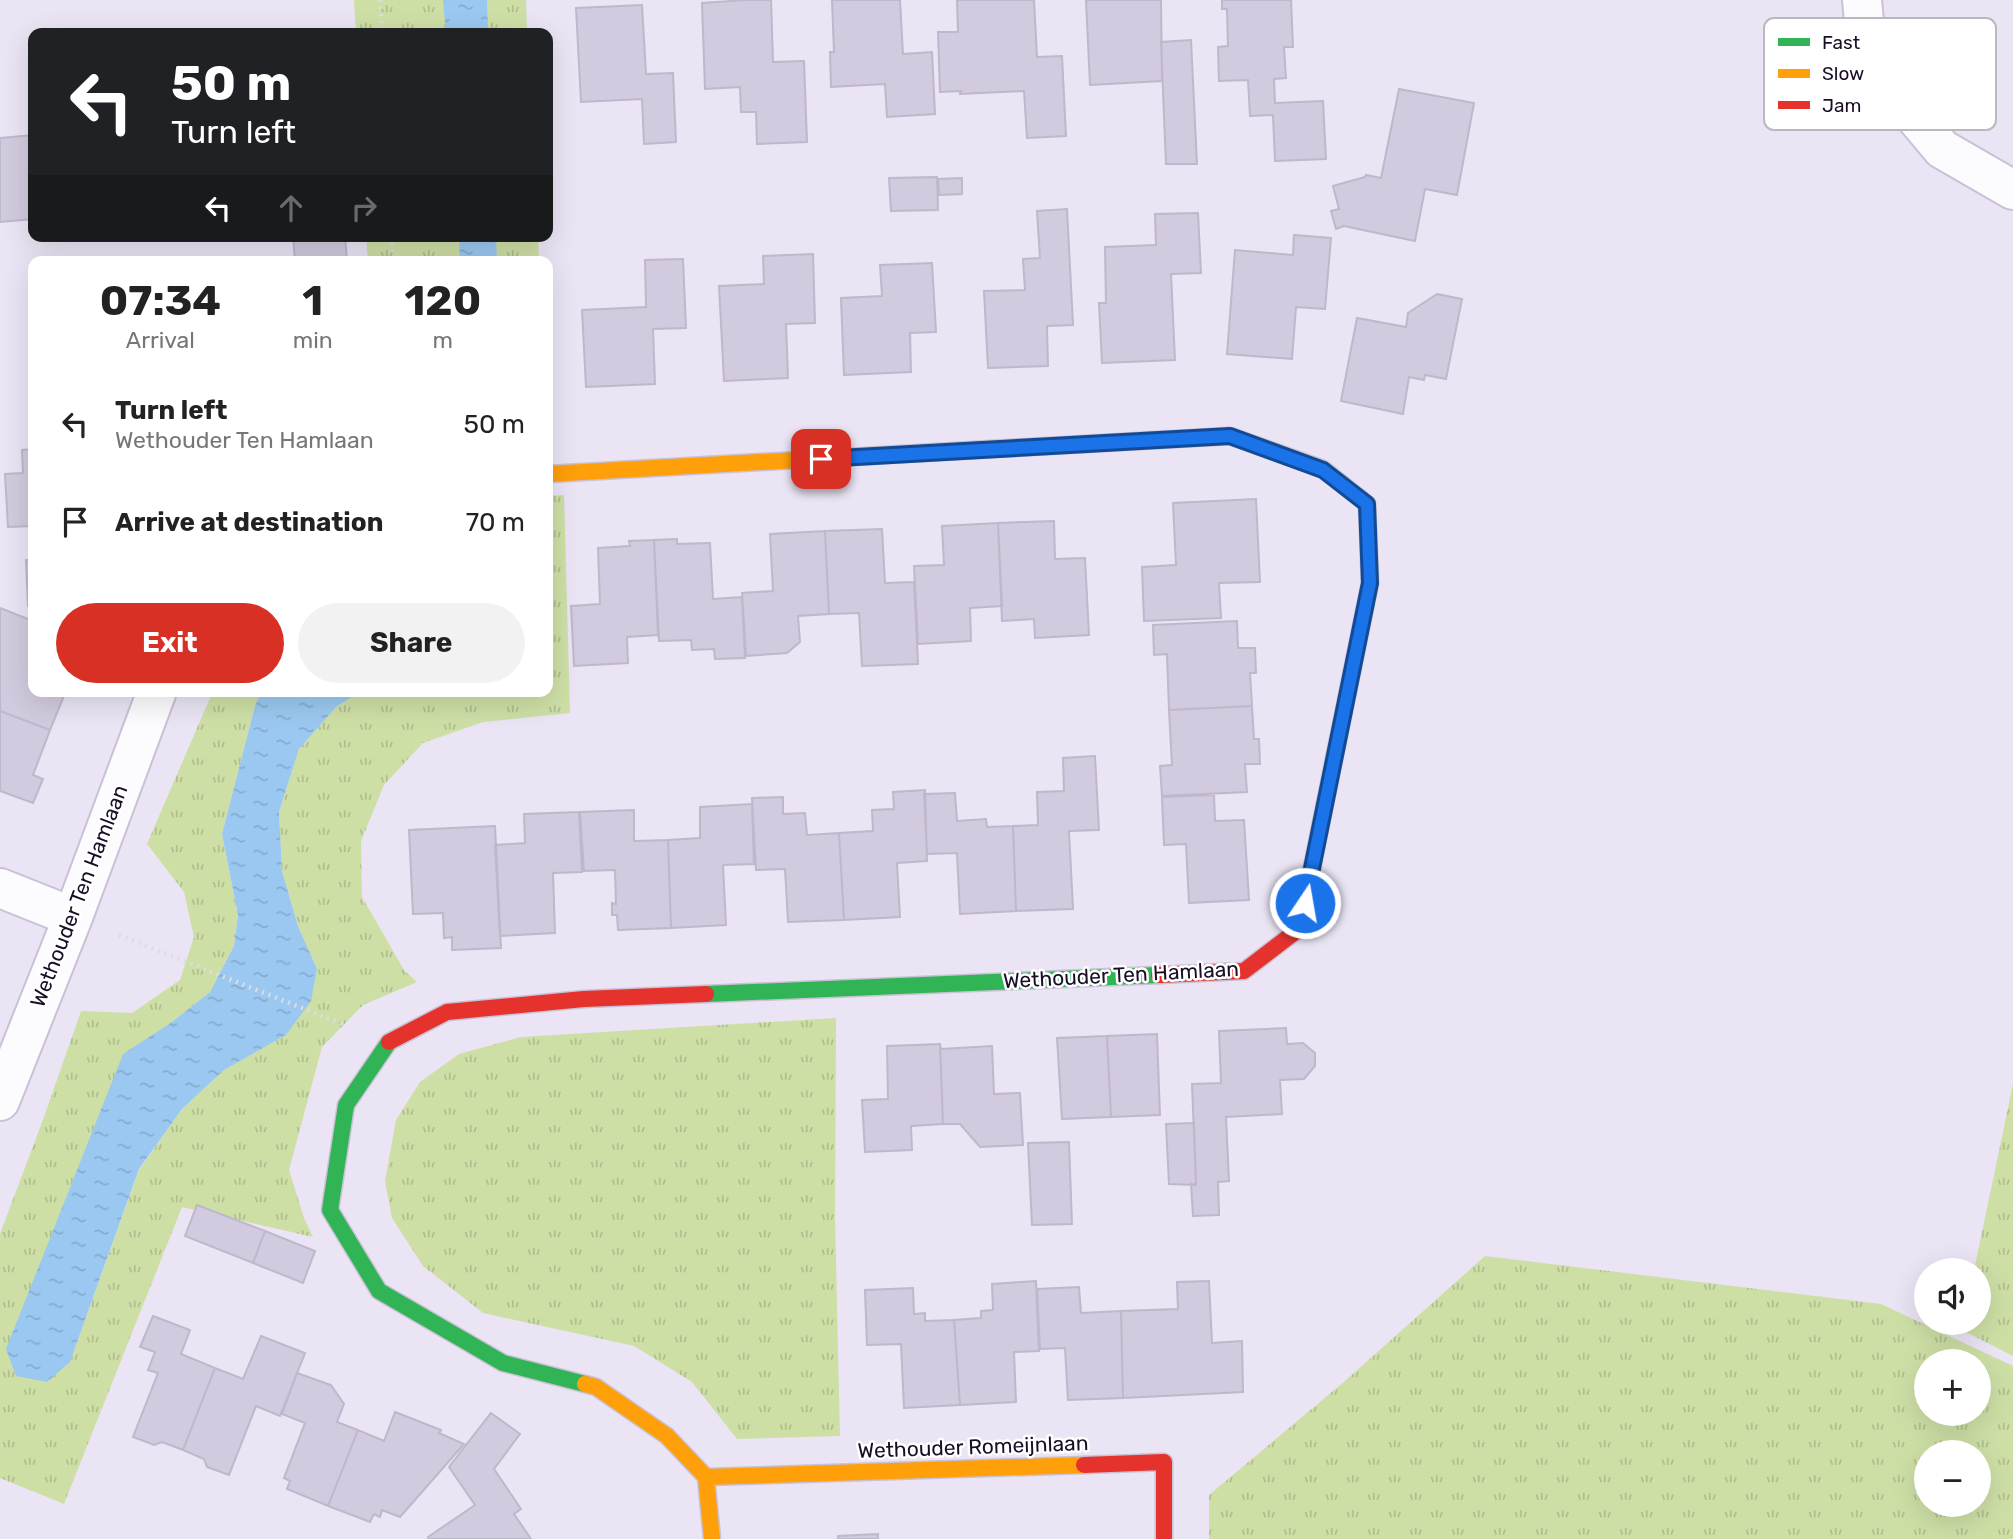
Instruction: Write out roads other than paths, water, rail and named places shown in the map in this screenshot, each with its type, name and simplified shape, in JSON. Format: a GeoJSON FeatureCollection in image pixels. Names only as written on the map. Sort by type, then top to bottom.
{"type":"FeatureCollection","features":[{"type":"Feature","properties":{"kind":"street"},"geometry":{"type":"LineString","coordinates":[[1862,0],[1864,18]]}},
{"type":"Feature","properties":{"kind":"street"},"geometry":{"type":"LineString","coordinates":[[1926,130],[1942,149],[2013,190]]}},
{"type":"Feature","properties":{"kind":"street","name":"Wethouder Ten Hamlaan"},"geometry":{"type":"LineString","coordinates":[[553,474],[1230,436],[1323,470],[1367,504],[1370,583],[1299,929],[1244,971],[584,999],[447,1012],[389,1042],[346,1105],[330,1210],[379,1291],[503,1363],[596,1387],[667,1436],[706,1477]]}},
{"type":"Feature","properties":{"kind":"street","name":"Wethouder Ten Hamlaan"},"geometry":{"type":"LineString","coordinates":[[0,1101],[155,697]]}},
{"type":"Feature","properties":{"kind":"street"},"geometry":{"type":"LineString","coordinates":[[0,888],[72,917]]}},
{"type":"Feature","properties":{"kind":"street","name":"Wethouder Romeijnlaan"},"geometry":{"type":"LineString","coordinates":[[706,1477],[1164,1462],[1164,1539]]}},
{"type":"Feature","properties":{"kind":"street"},"geometry":{"type":"LineString","coordinates":[[706,1477],[712,1539]]}},
{"type":"Feature","properties":{"kind":"water"},"geometry":{"type":"Polygon","coordinates":[[[443,0],[487,0],[488,28],[446,28],[443,0]]]}},
{"type":"Feature","properties":{"kind":"water"},"geometry":{"type":"Polygon","coordinates":[[[459,242],[496,242],[497,256],[460,256],[459,242]]]}},
{"type":"Feature","properties":{"kind":"water"},"geometry":{"type":"Polygon","coordinates":[[[259,697],[352,697],[336,707],[299,749],[279,812],[282,871],[298,926],[317,969],[311,1001],[286,1035],[224,1070],[182,1109],[139,1169],[70,1362],[47,1382],[16,1376],[6,1349],[123,1054],[172,1022],[210,992],[234,946],[238,915],[222,834],[259,697]]]}}]}
